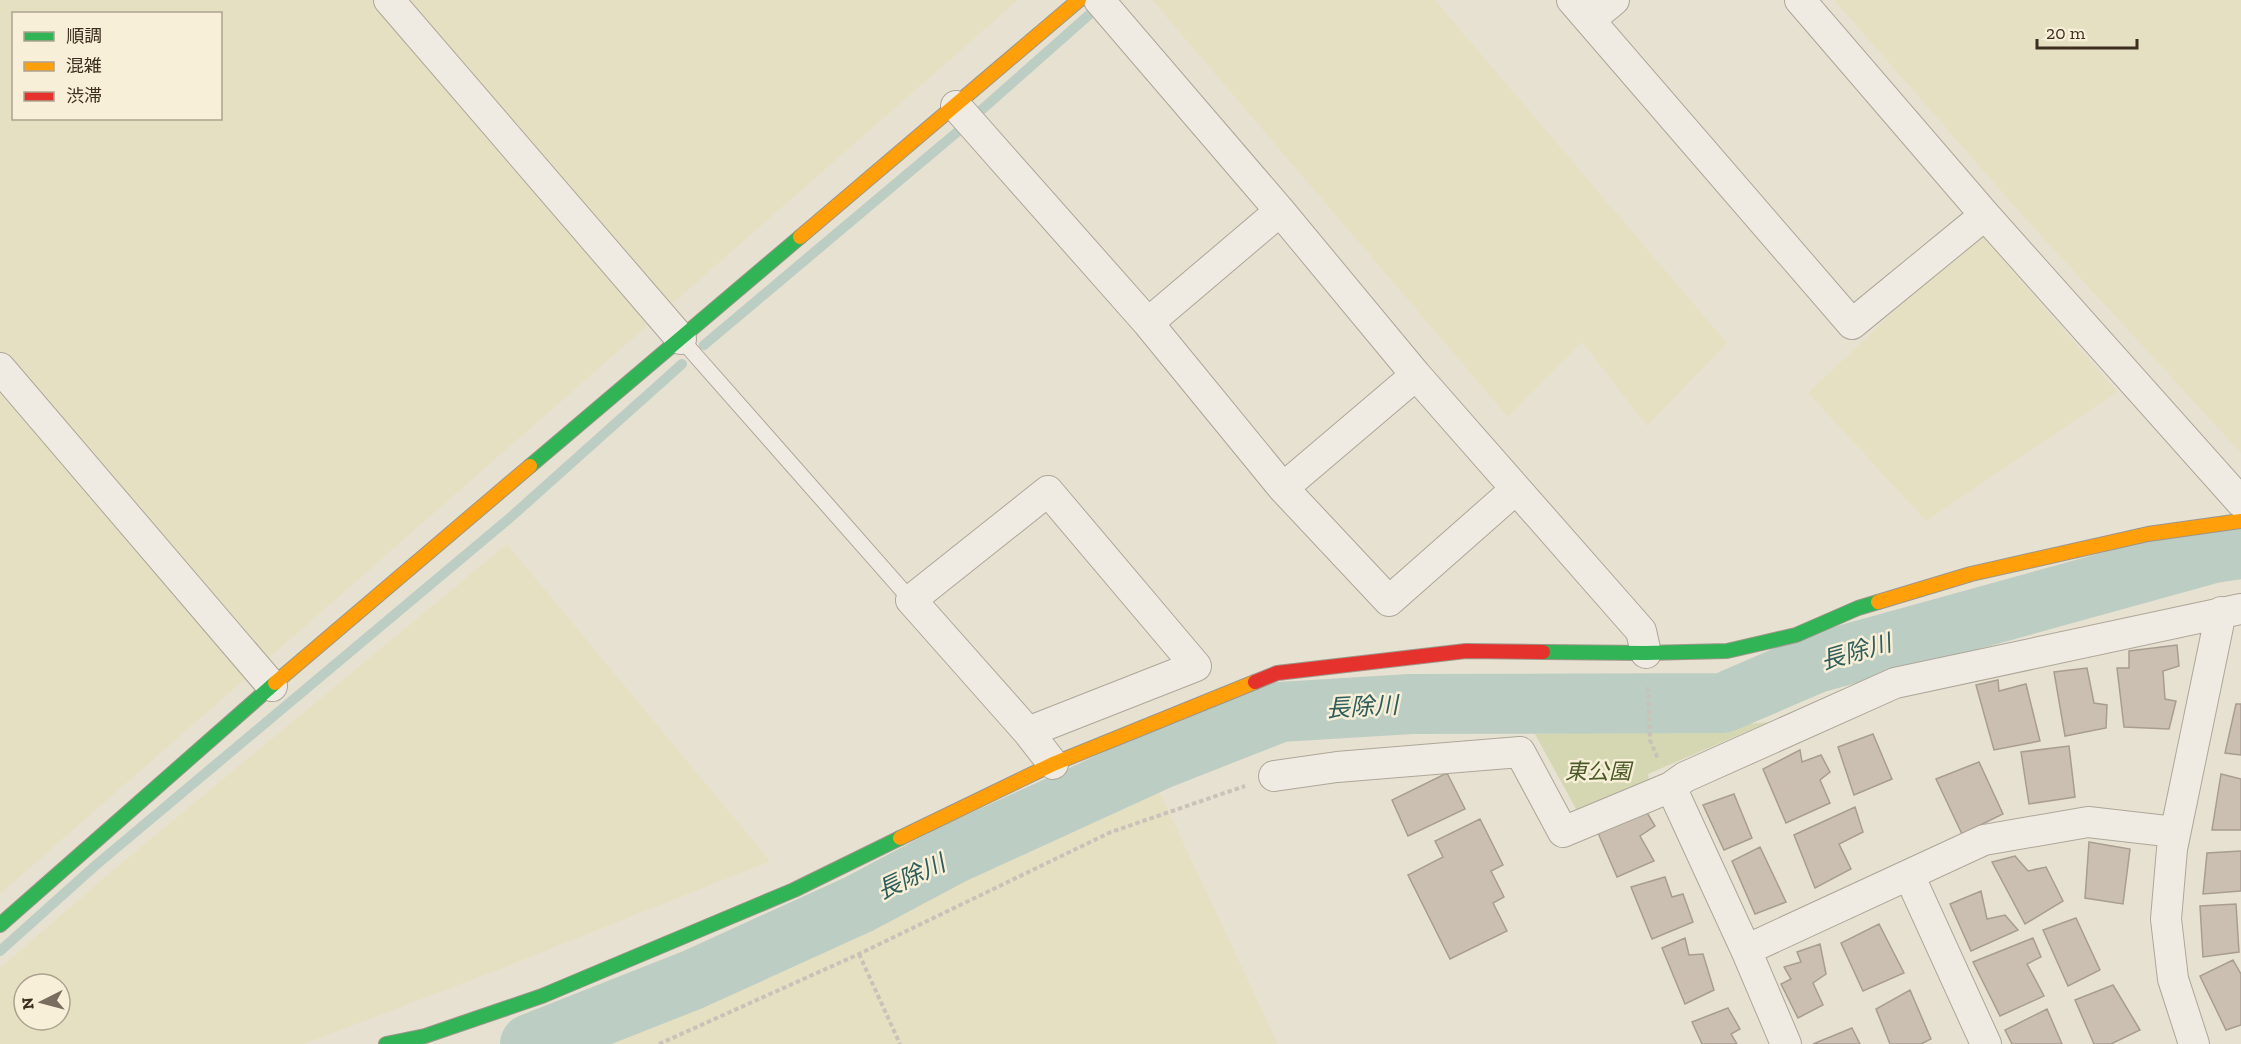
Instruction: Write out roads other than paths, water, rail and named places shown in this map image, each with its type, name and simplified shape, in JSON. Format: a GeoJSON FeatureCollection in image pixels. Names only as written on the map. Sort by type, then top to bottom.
{"type":"FeatureCollection","features":[{"type":"Feature","properties":{"kind":"street"},"geometry":{"type":"LineString","coordinates":[[389,0],[681,339]]}},
{"type":"Feature","properties":{"kind":"street"},"geometry":{"type":"LineString","coordinates":[[0,925],[272,686],[1079,0]]}},
{"type":"Feature","properties":{"kind":"street"},"geometry":{"type":"LineString","coordinates":[[1099,0],[1280,211],[1416,375],[1641,631],[1647,664]]}},
{"type":"Feature","properties":{"kind":"street"},"geometry":{"type":"LineString","coordinates":[[1614,0],[1581,10],[1852,324],[1985,215]]}},
{"type":"Feature","properties":{"kind":"street"},"geometry":{"type":"LineString","coordinates":[[1800,0],[1985,215],[2241,502]]}},
{"type":"Feature","properties":{"kind":"street"},"geometry":{"type":"LineString","coordinates":[[956,106],[1148,323],[1283,488],[1389,601],[1516,489]]}},
{"type":"Feature","properties":{"kind":"street"},"geometry":{"type":"LineString","coordinates":[[1148,323],[1280,211]]}},
{"type":"Feature","properties":{"kind":"street"},"geometry":{"type":"LineString","coordinates":[[0,368],[272,686]]}},
{"type":"Feature","properties":{"kind":"street"},"geometry":{"type":"LineString","coordinates":[[1283,488],[1416,375]]}},
{"type":"Feature","properties":{"kind":"street"},"geometry":{"type":"LineString","coordinates":[[1028,732],[1196,666],[1048,491],[911,600],[1028,732],[1053,764]]}},
{"type":"Feature","properties":{"kind":"street"},"geometry":{"type":"LineString","coordinates":[[386,1044],[425,1036],[542,996],[794,890],[1053,764],[1277,673],[1466,651],[1647,664],[1726,651],[1796,635],[1858,608],[1971,574],[2148,534],[2241,520]]}},
{"type":"Feature","properties":{"kind":"street"},"geometry":{"type":"LineString","coordinates":[[1274,776],[1337,767],[1520,752],[1563,832],[1671,786],[1685,777],[1895,683],[2231,611],[2175,832],[2166,919],[2172,979],[2194,1044]]}},
{"type":"Feature","properties":{"kind":"street"},"geometry":{"type":"LineString","coordinates":[[1671,786],[1786,1044]]}},
{"type":"Feature","properties":{"kind":"street"},"geometry":{"type":"LineString","coordinates":[[1746,950],[1984,840],[2088,822],[2175,832]]}},
{"type":"Feature","properties":{"kind":"street"},"geometry":{"type":"LineString","coordinates":[[1909,875],[1986,1044]]}},
{"type":"Feature","properties":{"kind":"lane"},"geometry":{"type":"LineString","coordinates":[[681,339],[911,600]]}},
{"type":"Feature","properties":{"kind":"waterway"},"geometry":{"type":"LineString","coordinates":[[978,113],[1090,14]]}},
{"type":"Feature","properties":{"kind":"waterway"},"geometry":{"type":"LineString","coordinates":[[704,345],[956,133]]}},
{"type":"Feature","properties":{"kind":"waterway"},"geometry":{"type":"LineString","coordinates":[[0,951],[96,865],[512,516],[682,364]]}},
{"type":"Feature","properties":{"kind":"waterway","name":"長除川"},"geometry":{"type":"LineString","coordinates":[[530,1044],[692,980],[859,904],[953,854],[1163,758],[1280,712],[1411,704],[1723,703],[1816,663],[2213,553],[2241,549]]}},
{"type":"Feature","properties":{"kind":"park label","name":"東公園"},"geometry":{"type":"Point","coordinates":[1598,771]}}]}
